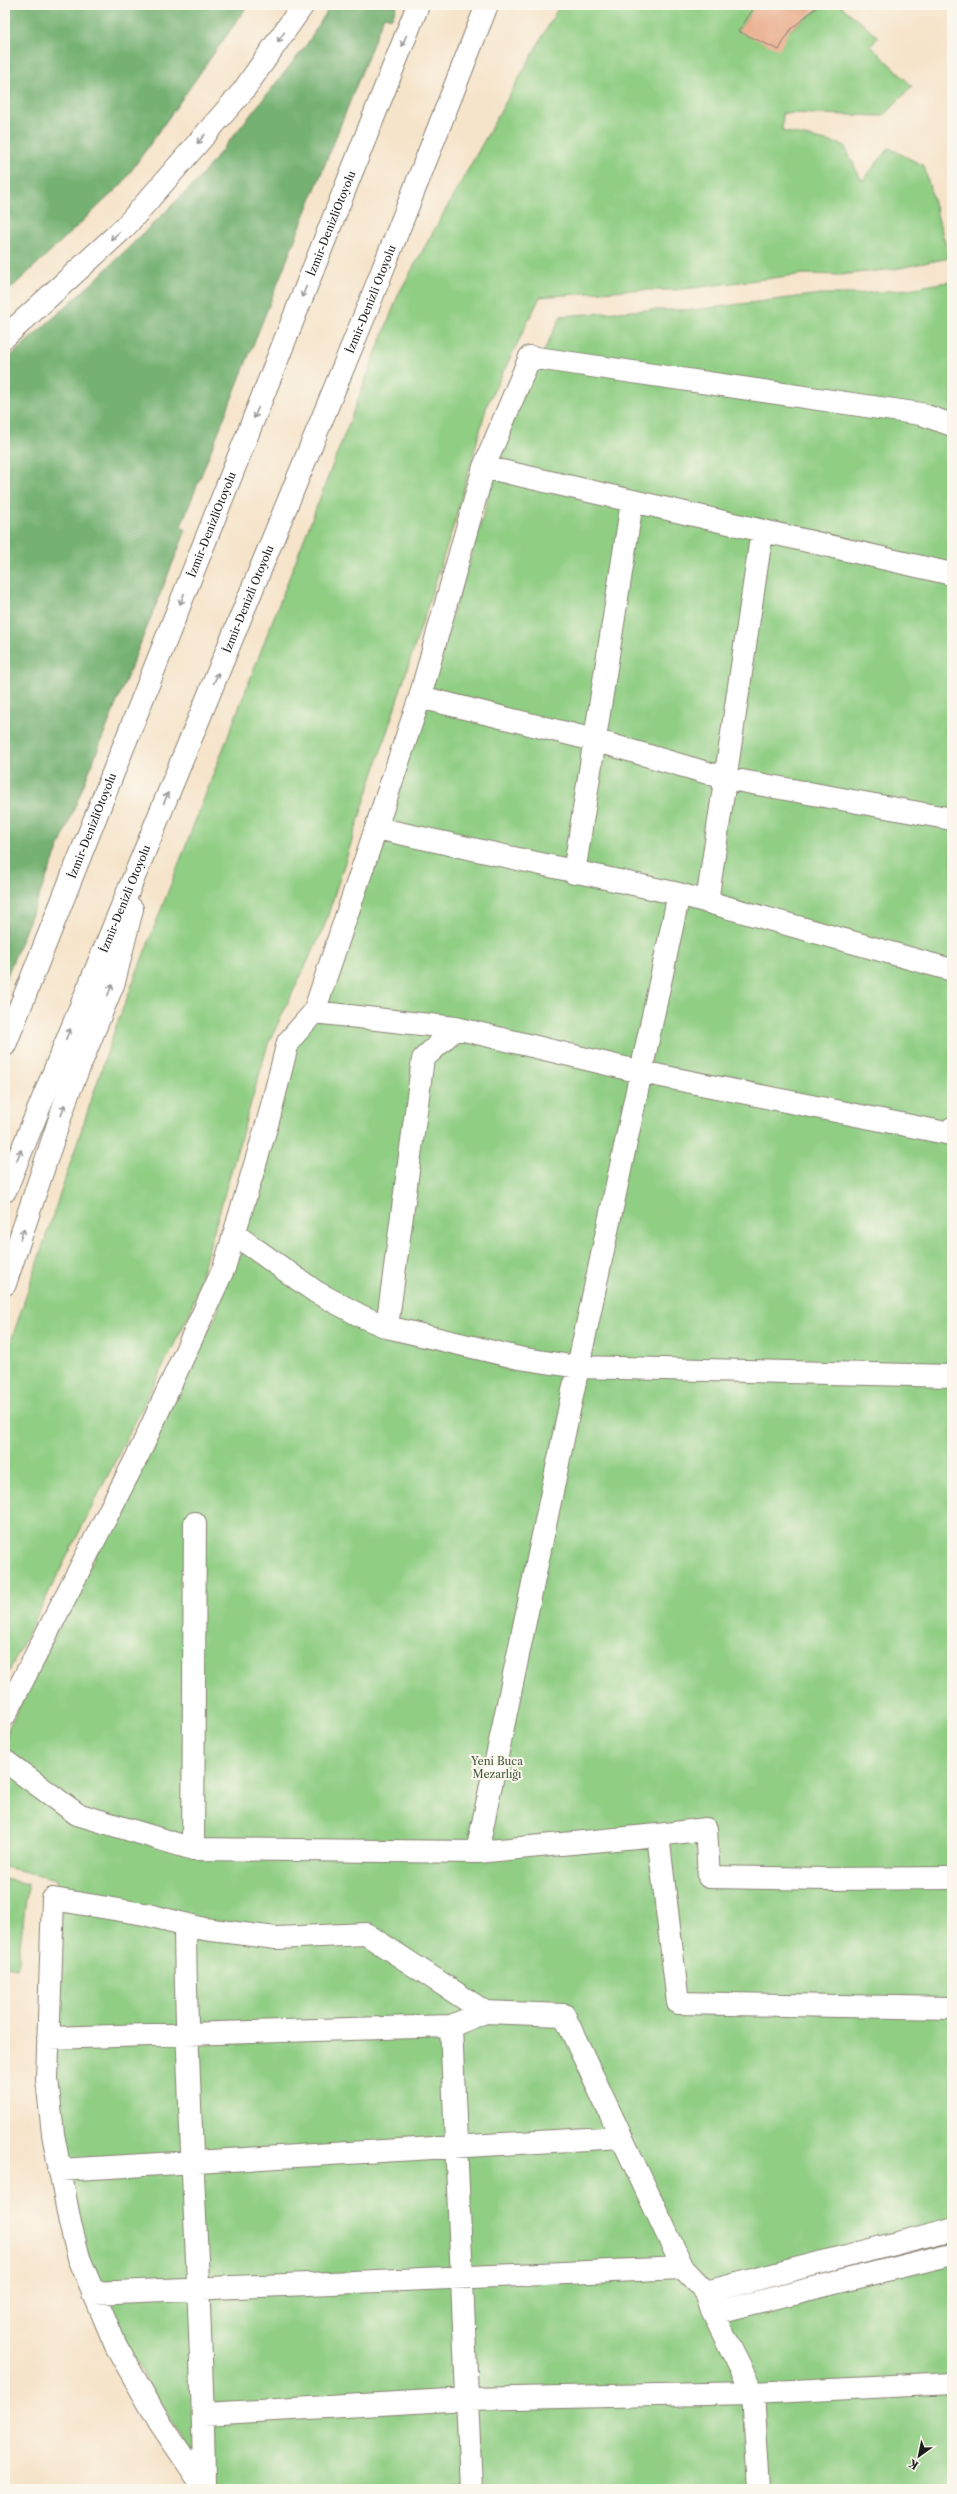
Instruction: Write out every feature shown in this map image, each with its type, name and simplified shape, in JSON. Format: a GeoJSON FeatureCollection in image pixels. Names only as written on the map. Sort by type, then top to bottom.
{"type":"FeatureCollection","features":[{"type":"Feature","properties":{"kind":"main road"},"geometry":{"type":"LineString","coordinates":[[5,337],[125,227],[243,91],[304,5]]}},
{"type":"Feature","properties":{"kind":"main road","name":"İzmir-DenizliOtoyolu"},"geometry":{"type":"LineString","coordinates":[[5,1045],[418,5]]}},
{"type":"Feature","properties":{"kind":"main road","name":"İzmir-Denizli Otoyolu"},"geometry":{"type":"LineString","coordinates":[[5,1191],[154,824],[366,312],[488,5]]}},
{"type":"Feature","properties":{"kind":"main road"},"geometry":{"type":"LineString","coordinates":[[5,1715],[140,1451],[224,1268],[268,1121],[288,1042],[314,1012],[420,697],[484,467],[530,357],[920,414],[952,425]]}},
{"type":"Feature","properties":{"kind":"main road"},"geometry":{"type":"LineString","coordinates":[[484,467],[952,574]]}},
{"type":"Feature","properties":{"kind":"main road"},"geometry":{"type":"LineString","coordinates":[[574,872],[632,502]]}},
{"type":"Feature","properties":{"kind":"main road"},"geometry":{"type":"LineString","coordinates":[[707,902],[762,531]]}},
{"type":"Feature","properties":{"kind":"main road"},"geometry":{"type":"LineString","coordinates":[[420,697],[594,740],[725,778],[952,819]]}},
{"type":"Feature","properties":{"kind":"main road"},"geometry":{"type":"LineString","coordinates":[[5,1284],[68,1094],[114,982],[154,824]]}},
{"type":"Feature","properties":{"kind":"main road"},"geometry":{"type":"LineString","coordinates":[[376,828],[679,894],[952,970]]}},
{"type":"Feature","properties":{"kind":"main road"},"geometry":{"type":"LineString","coordinates":[[477,1852],[578,1367],[679,894]]}},
{"type":"Feature","properties":{"kind":"main road"},"geometry":{"type":"LineString","coordinates":[[314,1012],[456,1028],[641,1072],[951,1134],[952,1128]]}},
{"type":"Feature","properties":{"kind":"main road"},"geometry":{"type":"LineString","coordinates":[[387,1327],[423,1059],[456,1028]]}},
{"type":"Feature","properties":{"kind":"main road"},"geometry":{"type":"LineString","coordinates":[[234,1234],[316,1292],[361,1316],[387,1327],[519,1358],[578,1367],[952,1376]]}},
{"type":"Feature","properties":{"kind":"main road"},"geometry":{"type":"LineString","coordinates":[[192,1849],[195,1522]]}},
{"type":"Feature","properties":{"kind":"main road"},"geometry":{"type":"LineString","coordinates":[[5,1761],[78,1814],[192,1849],[477,1852],[706,1829],[709,1877],[825,1880],[952,1878]]}},
{"type":"Feature","properties":{"kind":"main road"},"geometry":{"type":"LineString","coordinates":[[658,1835],[678,2003],[952,2008]]}},
{"type":"Feature","properties":{"kind":"main road"},"geometry":{"type":"LineString","coordinates":[[204,2488],[160,2423],[137,2385],[93,2293],[79,2258],[59,2170],[47,2079],[53,1899],[144,1914],[185,1924],[276,1938],[366,1934],[485,2012]]}},
{"type":"Feature","properties":{"kind":"main road"},"geometry":{"type":"LineString","coordinates":[[185,1924],[186,2035],[204,2414],[204,2488]]}},
{"type":"Feature","properties":{"kind":"main road"},"geometry":{"type":"LineString","coordinates":[[48,2038],[451,2026],[485,2012],[564,2016],[683,2268],[706,2292],[713,2313],[753,2393],[759,2489]]}},
{"type":"Feature","properties":{"kind":"main road"},"geometry":{"type":"LineString","coordinates":[[451,2026],[471,2489]]}},
{"type":"Feature","properties":{"kind":"main road"},"geometry":{"type":"LineString","coordinates":[[59,2170],[621,2137]]}},
{"type":"Feature","properties":{"kind":"main road"},"geometry":{"type":"LineString","coordinates":[[706,2292],[952,2229]]}},
{"type":"Feature","properties":{"kind":"main road"},"geometry":{"type":"LineString","coordinates":[[713,2313],[952,2254]]}},
{"type":"Feature","properties":{"kind":"main road"},"geometry":{"type":"LineString","coordinates":[[93,2293],[683,2268]]}},
{"type":"Feature","properties":{"kind":"main road"},"geometry":{"type":"LineString","coordinates":[[204,2414],[467,2399],[753,2393],[952,2383]]}},
{"type":"Feature","properties":{"kind":"green space"},"geometry":{"type":"Polygon","coordinates":[[[5,5],[248,5],[122,184],[5,294],[5,5]]]}},
{"type":"Feature","properties":{"kind":"green space"},"geometry":{"type":"Polygon","coordinates":[[[331,5],[397,5],[392,18],[384,16],[181,526],[186,530],[5,981],[5,361],[91,284],[197,181],[305,47],[331,5]]]}},
{"type":"Feature","properties":{"kind":"green space"},"geometry":{"type":"Polygon","coordinates":[[[560,5],[756,5],[738,31],[790,30],[823,5],[840,5],[878,37],[871,46],[912,86],[884,116],[783,113],[782,131],[844,145],[862,181],[889,148],[924,166],[949,258],[894,269],[839,275],[804,274],[675,290],[626,290],[540,297],[487,405],[455,521],[324,927],[268,1044],[190,1313],[5,1679],[5,1359],[115,1029],[399,293],[560,5]]]}},
{"type":"Feature","properties":{"kind":"green space","name":"Yeni Buca Mezarlığı"},"geometry":{"type":"Polygon","coordinates":[[[952,281],[952,2489],[212,2489],[101,2303],[70,2197],[55,2055],[57,1879],[5,1867],[5,1742],[9,1727],[216,1316],[294,1052],[415,731],[477,537],[509,423],[561,316],[646,310],[693,310],[821,294],[855,294],[909,289],[952,281]]]}},
{"type":"Feature","properties":{"kind":"green space"},"geometry":{"type":"Polygon","coordinates":[[[5,1879],[28,1884],[17,1968],[5,1966],[5,1879]]]}},
{"type":"Feature","properties":{"kind":"building"},"geometry":{"type":"Polygon","coordinates":[[[756,5],[819,5],[790,30],[779,50],[738,31],[756,5]]]}}]}
